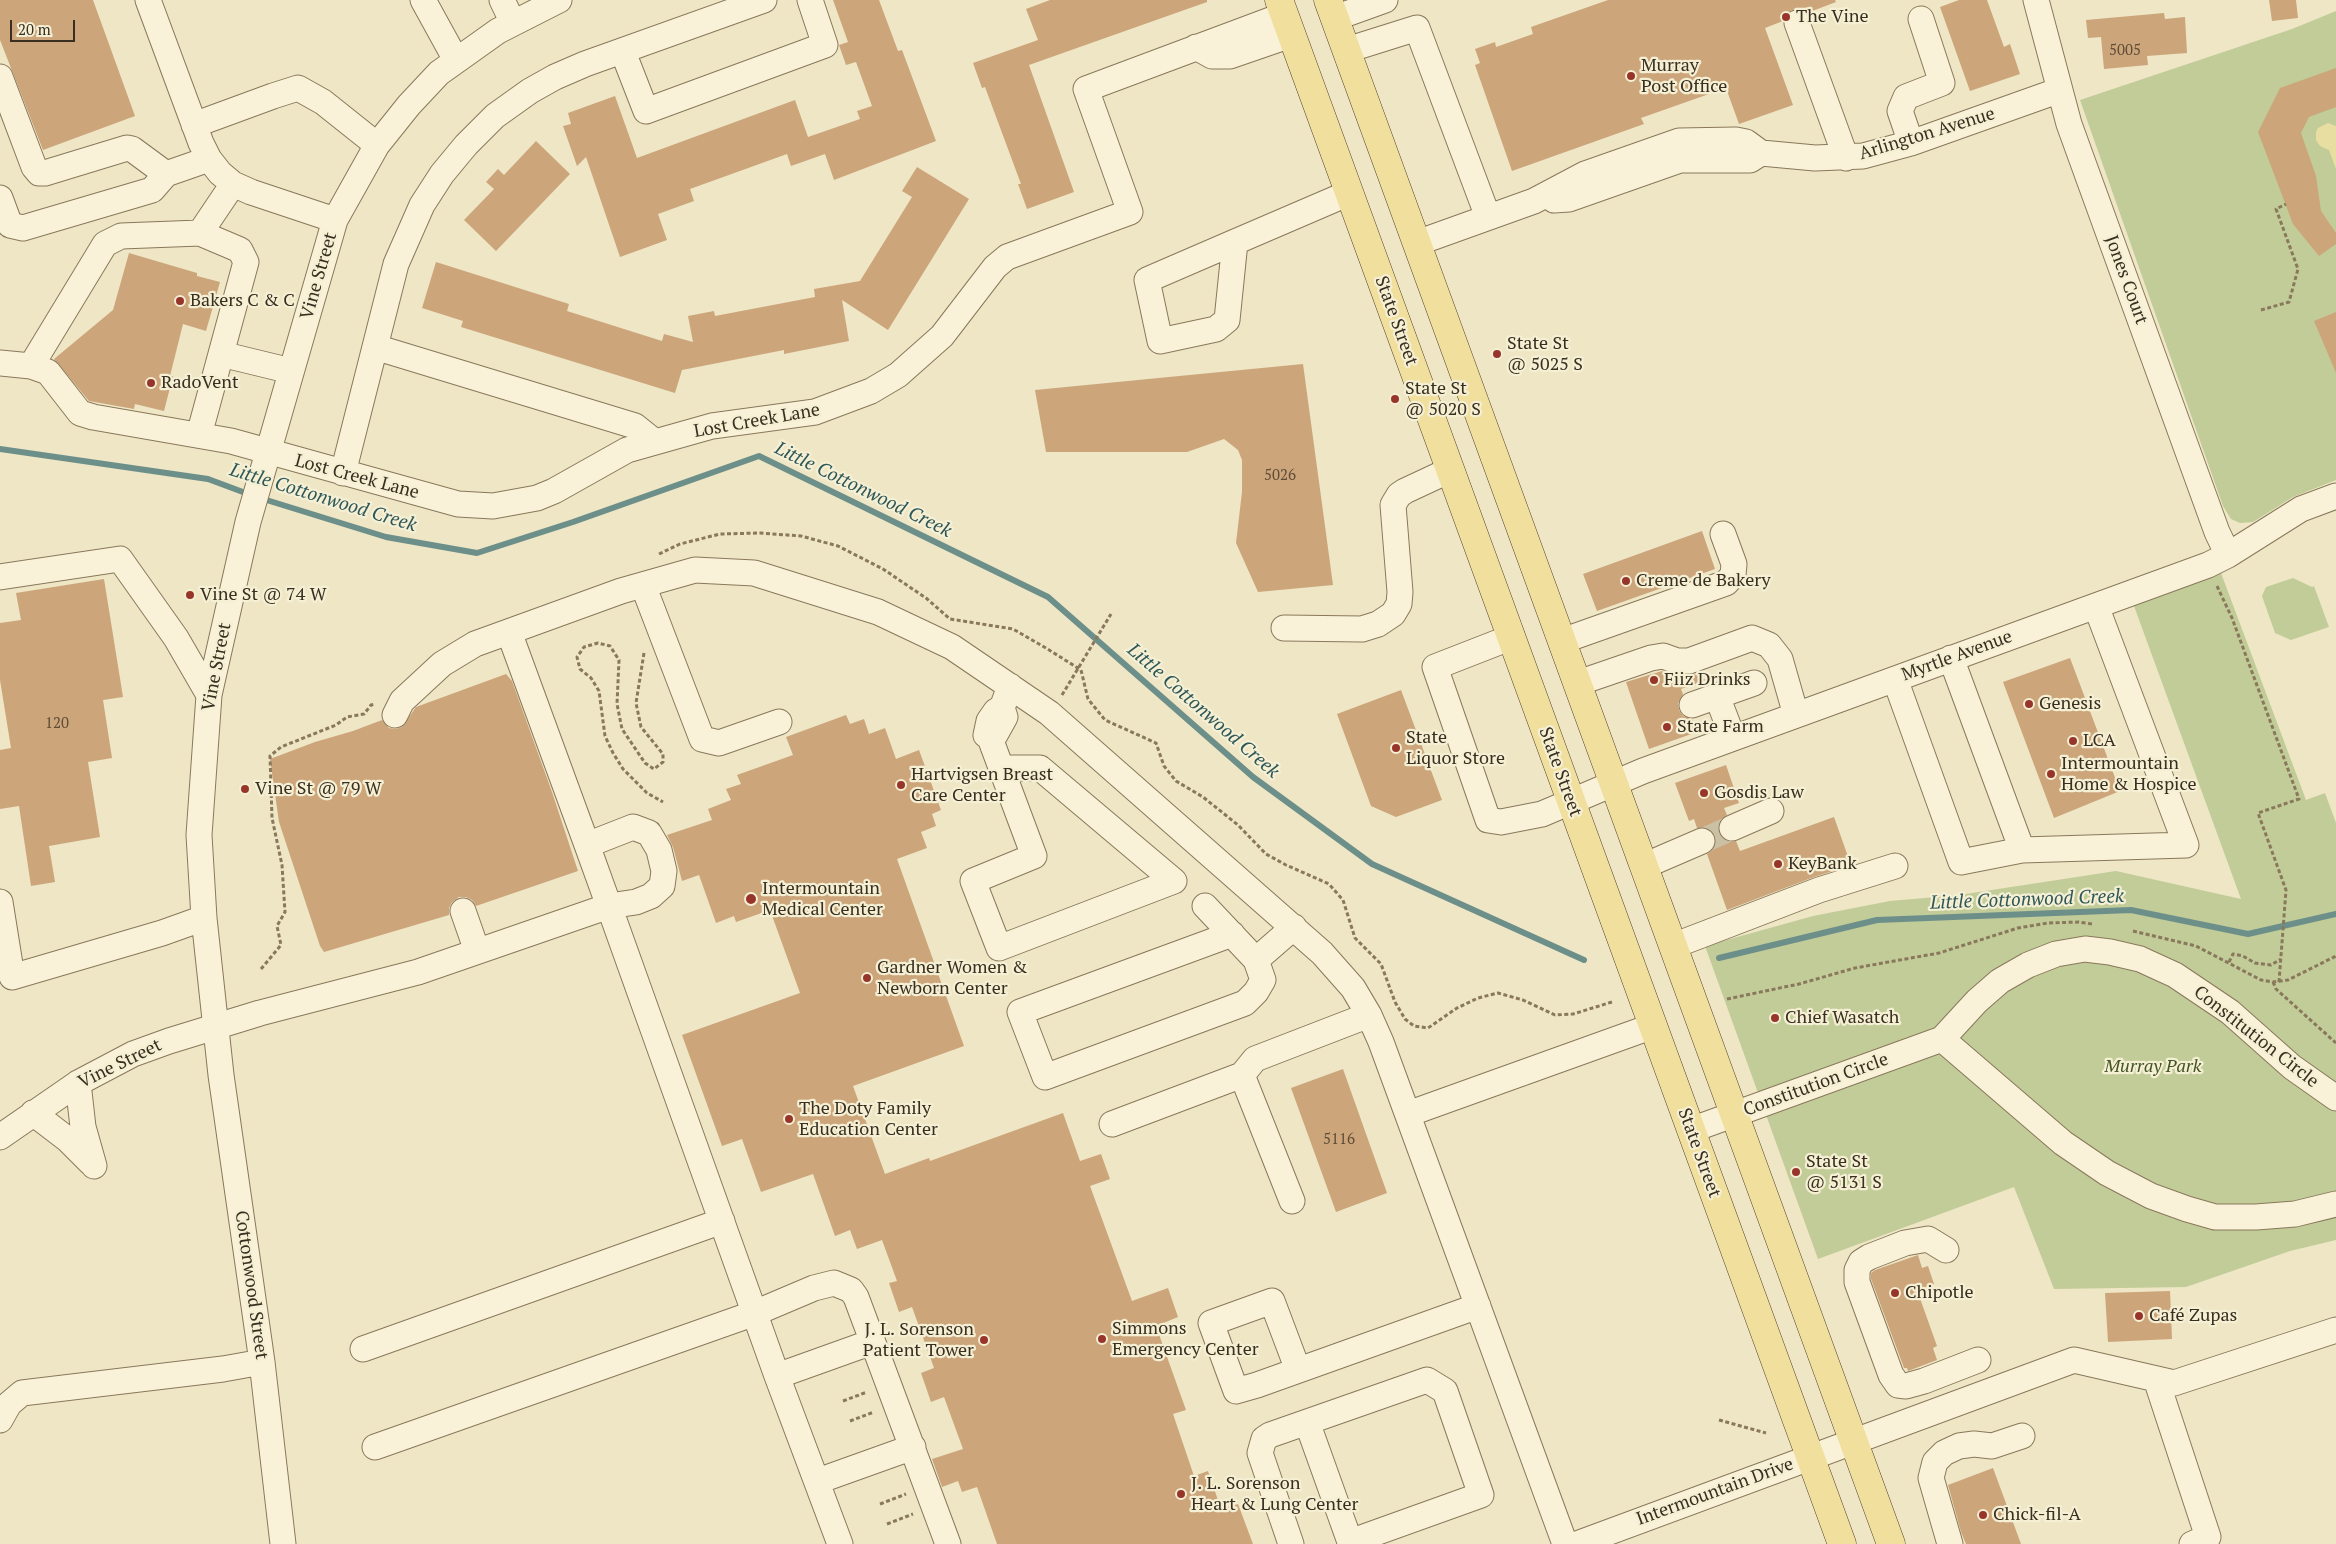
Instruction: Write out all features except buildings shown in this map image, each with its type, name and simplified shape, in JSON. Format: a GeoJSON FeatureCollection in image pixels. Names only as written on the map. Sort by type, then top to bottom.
{"type":"FeatureCollection","features":[{"type":"Feature","properties":{"kind":"main road"},"geometry":{"type":"LineString","coordinates":[[1332,9],[1892,1544]]}},
{"type":"Feature","properties":{"kind":"main road","name":"State Street"},"geometry":{"type":"LineString","coordinates":[[1285,17],[1842,1544]]}},
{"type":"Feature","properties":{"kind":"street"},"geometry":{"type":"LineString","coordinates":[[148,0],[194,126],[209,159],[220,173],[233,184],[251,192],[335,220]]}},
{"type":"Feature","properties":{"kind":"street"},"geometry":{"type":"LineString","coordinates":[[423,0],[456,60]]}},
{"type":"Feature","properties":{"kind":"street"},"geometry":{"type":"LineString","coordinates":[[502,0],[513,23]]}},
{"type":"Feature","properties":{"kind":"street","name":"Vine Street"},"geometry":{"type":"LineString","coordinates":[[0,1137],[78,1083],[133,1054],[216,1026],[204,918],[199,835],[209,695],[248,522],[291,371],[314,299],[335,220],[377,145],[410,105],[440,73],[456,60],[513,23],[559,0]]}},
{"type":"Feature","properties":{"kind":"street"},"geometry":{"type":"LineString","coordinates":[[343,473],[396,264],[408,234],[427,197],[466,145],[495,116],[530,91],[585,64],[764,0]]}},
{"type":"Feature","properties":{"kind":"street"},"geometry":{"type":"LineString","coordinates":[[622,52],[646,111],[826,45],[810,0]]}},
{"type":"Feature","properties":{"kind":"street"},"geometry":{"type":"LineString","coordinates":[[1332,9],[1385,0]]}},
{"type":"Feature","properties":{"kind":"street","name":"Jones Court"},"geometry":{"type":"LineString","coordinates":[[2036,0],[2069,124],[2217,532],[2218,560]]}},
{"type":"Feature","properties":{"kind":"street","name":"Lost Creek Lane"},"geometry":{"type":"LineString","coordinates":[[30,366],[48,372],[80,413],[231,441],[265,462],[343,473],[458,504],[476,506],[510,505],[537,498],[554,491],[614,456],[655,442],[712,426],[815,412],[871,391],[898,375],[942,336],[995,267],[1007,257],[1130,212],[1086,89],[1196,47],[1285,17]]}},
{"type":"Feature","properties":{"kind":"street"},"geometry":{"type":"LineString","coordinates":[[1911,143],[1900,111],[1906,97],[1942,83],[1921,19]]}},
{"type":"Feature","properties":{"kind":"street"},"geometry":{"type":"LineString","coordinates":[[1797,24],[1846,158]]}},
{"type":"Feature","properties":{"kind":"street"},"geometry":{"type":"LineString","coordinates":[[1347,50],[1417,28],[1488,217]]}},
{"type":"Feature","properties":{"kind":"street"},"geometry":{"type":"LineString","coordinates":[[0,77],[34,167],[39,173],[45,173],[127,148],[132,149],[166,174]]}},
{"type":"Feature","properties":{"kind":"street"},"geometry":{"type":"LineString","coordinates":[[194,126],[298,88],[323,102],[377,145]]}},
{"type":"Feature","properties":{"kind":"street","name":"Arlington Avenue"},"geometry":{"type":"LineString","coordinates":[[1416,243],[1534,201],[1569,199],[1680,160],[1750,160],[1761,153],[1815,158],[1846,158],[1880,152],[1911,143],[2060,90]]}},
{"type":"Feature","properties":{"kind":"street"},"geometry":{"type":"LineString","coordinates":[[0,198],[10,224],[23,228],[152,190],[166,174],[209,159]]}},
{"type":"Feature","properties":{"kind":"street"},"geometry":{"type":"LineString","coordinates":[[200,233],[233,184]]}},
{"type":"Feature","properties":{"kind":"street"},"geometry":{"type":"LineString","coordinates":[[1235,242],[1349,193]]}},
{"type":"Feature","properties":{"kind":"street"},"geometry":{"type":"LineString","coordinates":[[0,363],[30,366],[105,244],[122,236],[200,233],[240,250],[246,262],[199,436]]}},
{"type":"Feature","properties":{"kind":"street"},"geometry":{"type":"LineString","coordinates":[[375,347],[635,426],[655,442]]}},
{"type":"Feature","properties":{"kind":"street"},"geometry":{"type":"LineString","coordinates":[[221,354],[291,371]]}},
{"type":"Feature","properties":{"kind":"street"},"geometry":{"type":"LineString","coordinates":[[1284,628],[1362,629],[1378,624],[1393,614],[1399,604],[1400,592],[1394,505],[1399,496],[1405,491],[1450,470]]}},
{"type":"Feature","properties":{"kind":"street","name":"Myrtle Avenue"},"geometry":{"type":"LineString","coordinates":[[1512,638],[1435,667],[1488,820],[1501,822],[1535,817],[1733,738],[2218,560],[2301,509],[2336,496]]}},
{"type":"Feature","properties":{"kind":"street"},"geometry":{"type":"LineString","coordinates":[[1562,641],[1726,584],[1734,575],[1734,564],[1723,534]]}},
{"type":"Feature","properties":{"kind":"street"},"geometry":{"type":"LineString","coordinates":[[0,577],[120,559],[176,638],[209,695]]}},
{"type":"Feature","properties":{"kind":"street"},"geometry":{"type":"LineString","coordinates":[[387,709],[402,701],[442,664],[475,644],[643,585],[695,570],[754,573],[878,612],[952,646],[1006,697],[1049,713],[1331,961],[1353,988],[1369,1014],[1408,1114],[1565,1544]]}},
{"type":"Feature","properties":{"kind":"street"},"geometry":{"type":"LineString","coordinates":[[643,585],[702,739],[719,743],[778,722]]}},
{"type":"Feature","properties":{"kind":"street"},"geometry":{"type":"LineString","coordinates":[[1895,679],[1961,862],[2022,850],[2186,845],[2096,606]]}},
{"type":"Feature","properties":{"kind":"street"},"geometry":{"type":"LineString","coordinates":[[508,632],[587,845],[777,1376],[818,1481],[840,1544]]}},
{"type":"Feature","properties":{"kind":"street"},"geometry":{"type":"LineString","coordinates":[[1578,682],[1651,658],[1663,656],[1677,661],[1689,661],[1752,638],[1769,645],[1780,660],[1796,716]]}},
{"type":"Feature","properties":{"kind":"street"},"geometry":{"type":"LineString","coordinates":[[1951,658],[2022,850]]}},
{"type":"Feature","properties":{"kind":"street"},"geometry":{"type":"LineString","coordinates":[[1692,705],[1754,683]]}},
{"type":"Feature","properties":{"kind":"street"},"geometry":{"type":"LineString","coordinates":[[1717,696],[1733,738]]}},
{"type":"Feature","properties":{"kind":"street"},"geometry":{"type":"LineString","coordinates":[[1001,768],[1040,768],[1174,881],[999,948],[973,882],[1034,856],[1001,768],[990,738],[986,735],[989,721],[1006,697]]}},
{"type":"Feature","properties":{"kind":"street"},"geometry":{"type":"LineString","coordinates":[[1732,828],[1771,811]]}},
{"type":"Feature","properties":{"kind":"street"},"geometry":{"type":"LineString","coordinates":[[216,1026],[418,972],[477,950],[609,906],[643,899],[651,896],[662,886],[664,871],[659,850],[649,833],[633,828],[587,845]]}},
{"type":"Feature","properties":{"kind":"street"},"geometry":{"type":"LineString","coordinates":[[1644,866],[1702,841]]}},
{"type":"Feature","properties":{"kind":"street"},"geometry":{"type":"LineString","coordinates":[[1673,946],[1819,890],[1895,866]]}},
{"type":"Feature","properties":{"kind":"street"},"geometry":{"type":"LineString","coordinates":[[0,902],[12,976],[162,933],[204,918]]}},
{"type":"Feature","properties":{"kind":"street"},"geometry":{"type":"LineString","coordinates":[[1205,906],[1232,934],[1256,960],[1263,980],[1256,992],[1245,1002],[1045,1077],[1020,1012],[1232,934]]}},
{"type":"Feature","properties":{"kind":"street"},"geometry":{"type":"LineString","coordinates":[[463,911],[477,950]]}},
{"type":"Feature","properties":{"kind":"street"},"geometry":{"type":"LineString","coordinates":[[1256,960],[1294,928]]}},
{"type":"Feature","properties":{"kind":"street","name":"Constitution Circle"},"geometry":{"type":"LineString","coordinates":[[1690,1130],[1942,1039],[1977,1001],[2000,981],[2028,964],[2056,954],[2085,949],[2110,952],[2140,959],[2175,975],[2230,1012],[2292,1067],[2336,1098]]}},
{"type":"Feature","properties":{"kind":"street"},"geometry":{"type":"LineString","coordinates":[[1112,1124],[1242,1075],[1255,1059],[1369,1014]]}},
{"type":"Feature","properties":{"kind":"street","name":"Cottonwood Street"},"geometry":{"type":"LineString","coordinates":[[216,1026],[221,1074],[262,1362],[283,1544]]}},
{"type":"Feature","properties":{"kind":"street"},"geometry":{"type":"LineString","coordinates":[[1408,1114],[1653,1026]]}},
{"type":"Feature","properties":{"kind":"street"},"geometry":{"type":"LineString","coordinates":[[1942,1039],[2063,1143],[2107,1173],[2151,1196],[2215,1217],[2256,1217],[2295,1214],[2336,1204]]}},
{"type":"Feature","properties":{"kind":"street"},"geometry":{"type":"LineString","coordinates":[[1242,1075],[1292,1201]]}},
{"type":"Feature","properties":{"kind":"street"},"geometry":{"type":"LineString","coordinates":[[33,1113],[67,1139],[94,1166],[83,1127],[78,1083]]}},
{"type":"Feature","properties":{"kind":"street"},"geometry":{"type":"LineString","coordinates":[[363,1349],[722,1221]]}},
{"type":"Feature","properties":{"kind":"street"},"geometry":{"type":"LineString","coordinates":[[1946,1250],[1928,1239],[1905,1243],[1861,1262],[1857,1270],[1858,1282],[1891,1374],[1898,1385],[1906,1386],[1924,1382],[1978,1360]]}},
{"type":"Feature","properties":{"kind":"street"},"geometry":{"type":"LineString","coordinates":[[375,1447],[755,1313],[820,1286],[834,1283],[851,1290],[913,1447],[948,1544]]}},
{"type":"Feature","properties":{"kind":"street"},"geometry":{"type":"LineString","coordinates":[[1298,1370],[1478,1306]]}},
{"type":"Feature","properties":{"kind":"street","name":"Intermountain Drive"},"geometry":{"type":"LineString","coordinates":[[1578,1544],[2074,1360],[2174,1383],[2336,1330]]}},
{"type":"Feature","properties":{"kind":"street"},"geometry":{"type":"LineString","coordinates":[[777,1376],[872,1342]]}},
{"type":"Feature","properties":{"kind":"street"},"geometry":{"type":"LineString","coordinates":[[0,1420],[9,1404],[22,1392],[224,1369],[262,1362]]}},
{"type":"Feature","properties":{"kind":"street"},"geometry":{"type":"LineString","coordinates":[[2156,1379],[2204,1542]]}},
{"type":"Feature","properties":{"kind":"street"},"geometry":{"type":"LineString","coordinates":[[1291,1544],[1260,1452],[1264,1439],[1307,1422],[1426,1380],[1445,1391],[1481,1495],[1350,1542],[1307,1422]]}},
{"type":"Feature","properties":{"kind":"street"},"geometry":{"type":"LineString","coordinates":[[1950,1544],[1931,1478],[1936,1462],[1944,1453],[1959,1446],[1974,1444],[1992,1446],[2022,1436]]}},
{"type":"Feature","properties":{"kind":"street"},"geometry":{"type":"LineString","coordinates":[[818,1481],[913,1447]]}},
{"type":"Feature","properties":{"kind":"path"},"geometry":{"type":"LineString","coordinates":[[2262,310],[2289,302],[2298,269],[2276,209],[2286,204]]}},
{"type":"Feature","properties":{"kind":"path"},"geometry":{"type":"LineString","coordinates":[[658,555],[680,544],[720,534],[760,533],[801,536],[829,544],[883,569],[926,598],[950,619],[1013,629],[1081,670],[1088,699],[1105,720],[1156,743],[1164,766],[1176,781],[1203,797],[1238,825],[1266,854],[1329,884],[1343,900],[1355,938],[1381,964],[1395,1002],[1405,1019],[1414,1026],[1428,1028],[1457,1008],[1478,998],[1498,993],[1523,1000],[1555,1015],[1573,1014],[1612,1002]]}},
{"type":"Feature","properties":{"kind":"path"},"geometry":{"type":"LineString","coordinates":[[2218,560],[2232,618],[2299,799],[2258,813],[2286,890],[2279,982]]}},
{"type":"Feature","properties":{"kind":"path"},"geometry":{"type":"LineString","coordinates":[[1058,702],[1111,614]]}},
{"type":"Feature","properties":{"kind":"path"},"geometry":{"type":"LineString","coordinates":[[642,645],[644,654],[636,703],[641,728],[663,754],[663,762],[654,769],[645,763],[622,729],[617,704],[619,660],[610,646],[598,643],[584,648],[577,657],[580,669],[591,678],[599,691],[605,736],[613,754],[623,769],[647,793],[663,802]]}},
{"type":"Feature","properties":{"kind":"path"},"geometry":{"type":"LineString","coordinates":[[261,969],[281,945],[277,926],[286,912],[282,866],[272,818],[269,783],[270,756],[281,747],[336,725],[347,717],[364,714],[371,704],[387,709]]}},
{"type":"Feature","properties":{"kind":"path"},"geometry":{"type":"LineString","coordinates":[[2229,962],[2233,954],[2243,956],[2255,963],[2271,965],[2282,958]]}},
{"type":"Feature","properties":{"kind":"path"},"geometry":{"type":"LineString","coordinates":[[2273,982],[2276,989],[2336,1043]]}},
{"type":"Feature","properties":{"kind":"path"},"geometry":{"type":"LineString","coordinates":[[843,1401],[874,1389]]}},
{"type":"Feature","properties":{"kind":"path"},"geometry":{"type":"LineString","coordinates":[[850,1421],[882,1410]]}},
{"type":"Feature","properties":{"kind":"path"},"geometry":{"type":"LineString","coordinates":[[1719,1420],[1766,1433]]}},
{"type":"Feature","properties":{"kind":"path"},"geometry":{"type":"LineString","coordinates":[[880,1504],[911,1493]]}},
{"type":"Feature","properties":{"kind":"path"},"geometry":{"type":"LineString","coordinates":[[887,1524],[918,1512]]}},
{"type":"Feature","properties":{"kind":"green space"},"geometry":{"type":"Polygon","coordinates":[[[2336,11],[2336,480],[2293,497],[2253,522],[2240,523],[2231,519],[2223,506],[2080,100],[2292,29],[2336,11]]]}},
{"type":"Feature","properties":{"kind":"green space","name":"Murray Park"},"geometry":{"type":"Polygon","coordinates":[[[2221,573],[2306,800],[2325,793],[2336,823],[2336,1240],[2290,1251],[2186,1287],[2054,1289],[2014,1187],[1818,1259],[1705,946],[1813,916],[1890,901],[1959,895],[2116,871],[2241,899],[2134,606],[2221,573]]]}},
{"type":"Feature","properties":{"kind":"green space"},"geometry":{"type":"Polygon","coordinates":[[[2293,578],[2312,587],[2314,586],[2329,627],[2291,640],[2275,633],[2262,596],[2266,587],[2293,578]]]}},
{"type":"Feature","properties":{"kind":"sand"},"geometry":{"type":"Polygon","coordinates":[[[2328,123],[2336,126],[2336,169],[2329,150],[2320,146],[2316,140],[2318,128],[2328,123]]]}},
{"type":"Feature","properties":{"kind":"waterway","name":"Little Cottonwood Creek"},"geometry":{"type":"LineString","coordinates":[[0,449],[208,479],[251,495]]}},
{"type":"Feature","properties":{"kind":"waterway","name":"Little Cottonwood Creek"},"geometry":{"type":"LineString","coordinates":[[260,498],[386,537],[477,553],[573,522],[759,456],[1048,597],[1253,777],[1372,864],[1584,960]]}},
{"type":"Feature","properties":{"kind":"waterway","name":"Little Cottonwood Creek"},"geometry":{"type":"LineString","coordinates":[[1719,958],[1877,920],[2131,910],[2248,934],[2336,914]]}},
{"type":"Feature","properties":{"kind":"tunnel"},"geometry":{"type":"LineString","coordinates":[[1702,841],[1732,828]]}},
{"type":"Feature","properties":{"kind":"place","name":"The Vine"},"geometry":{"type":"Point","coordinates":[1786,17]}},
{"type":"Feature","properties":{"kind":"place","name":"Murray Post Office"},"geometry":{"type":"Point","coordinates":[1631,76]}},
{"type":"Feature","properties":{"kind":"place","name":"Bakers C & C"},"geometry":{"type":"Point","coordinates":[180,301]}},
{"type":"Feature","properties":{"kind":"place","name":"State St @ 5025 S"},"geometry":{"type":"Point","coordinates":[1497,354]}},
{"type":"Feature","properties":{"kind":"place","name":"RadoVent"},"geometry":{"type":"Point","coordinates":[151,383]}},
{"type":"Feature","properties":{"kind":"place","name":"State St @ 5020 S"},"geometry":{"type":"Point","coordinates":[1395,399]}},
{"type":"Feature","properties":{"kind":"place","name":"Creme de Bakery"},"geometry":{"type":"Point","coordinates":[1626,581]}},
{"type":"Feature","properties":{"kind":"place","name":"Vine St @ 74 W"},"geometry":{"type":"Point","coordinates":[190,595]}},
{"type":"Feature","properties":{"kind":"place","name":"Fiiz Drinks"},"geometry":{"type":"Point","coordinates":[1654,680]}},
{"type":"Feature","properties":{"kind":"place","name":"Genesis"},"geometry":{"type":"Point","coordinates":[2029,704]}},
{"type":"Feature","properties":{"kind":"place","name":"State Farm"},"geometry":{"type":"Point","coordinates":[1667,727]}},
{"type":"Feature","properties":{"kind":"place","name":"LCA"},"geometry":{"type":"Point","coordinates":[2073,741]}},
{"type":"Feature","properties":{"kind":"place","name":"State Liquor Store"},"geometry":{"type":"Point","coordinates":[1396,748]}},
{"type":"Feature","properties":{"kind":"place","name":"Intermountain Home & Hospice"},"geometry":{"type":"Point","coordinates":[2051,774]}},
{"type":"Feature","properties":{"kind":"place","name":"Hartvigsen Breast Care Center"},"geometry":{"type":"Point","coordinates":[901,785]}},
{"type":"Feature","properties":{"kind":"place","name":"Vine St @ 79 W"},"geometry":{"type":"Point","coordinates":[245,789]}},
{"type":"Feature","properties":{"kind":"place","name":"Gosdis Law"},"geometry":{"type":"Point","coordinates":[1704,793]}},
{"type":"Feature","properties":{"kind":"place","name":"KeyBank"},"geometry":{"type":"Point","coordinates":[1778,864]}},
{"type":"Feature","properties":{"kind":"place","name":"Intermountain Medical Center"},"geometry":{"type":"Point","coordinates":[751,899]}},
{"type":"Feature","properties":{"kind":"place","name":"Gardner Women & Newborn Center"},"geometry":{"type":"Point","coordinates":[867,978]}},
{"type":"Feature","properties":{"kind":"place","name":"Chief Wasatch"},"geometry":{"type":"Point","coordinates":[1775,1018]}},
{"type":"Feature","properties":{"kind":"place","name":"The Doty Family Education Center"},"geometry":{"type":"Point","coordinates":[789,1119]}},
{"type":"Feature","properties":{"kind":"place","name":"State St @ 5131 S"},"geometry":{"type":"Point","coordinates":[1796,1172]}},
{"type":"Feature","properties":{"kind":"place","name":"Chipotle"},"geometry":{"type":"Point","coordinates":[1895,1293]}},
{"type":"Feature","properties":{"kind":"place","name":"Café Zupas"},"geometry":{"type":"Point","coordinates":[2139,1316]}},
{"type":"Feature","properties":{"kind":"place","name":"Simmons Emergency Center"},"geometry":{"type":"Point","coordinates":[1102,1339]}},
{"type":"Feature","properties":{"kind":"place","name":"J. L. Sorenson Patient Tower"},"geometry":{"type":"Point","coordinates":[984,1340]}},
{"type":"Feature","properties":{"kind":"place","name":"J. L. Sorenson Heart & Lung Center"},"geometry":{"type":"Point","coordinates":[1181,1494]}},
{"type":"Feature","properties":{"kind":"place","name":"Chick-fil-A"},"geometry":{"type":"Point","coordinates":[1983,1515]}}]}
